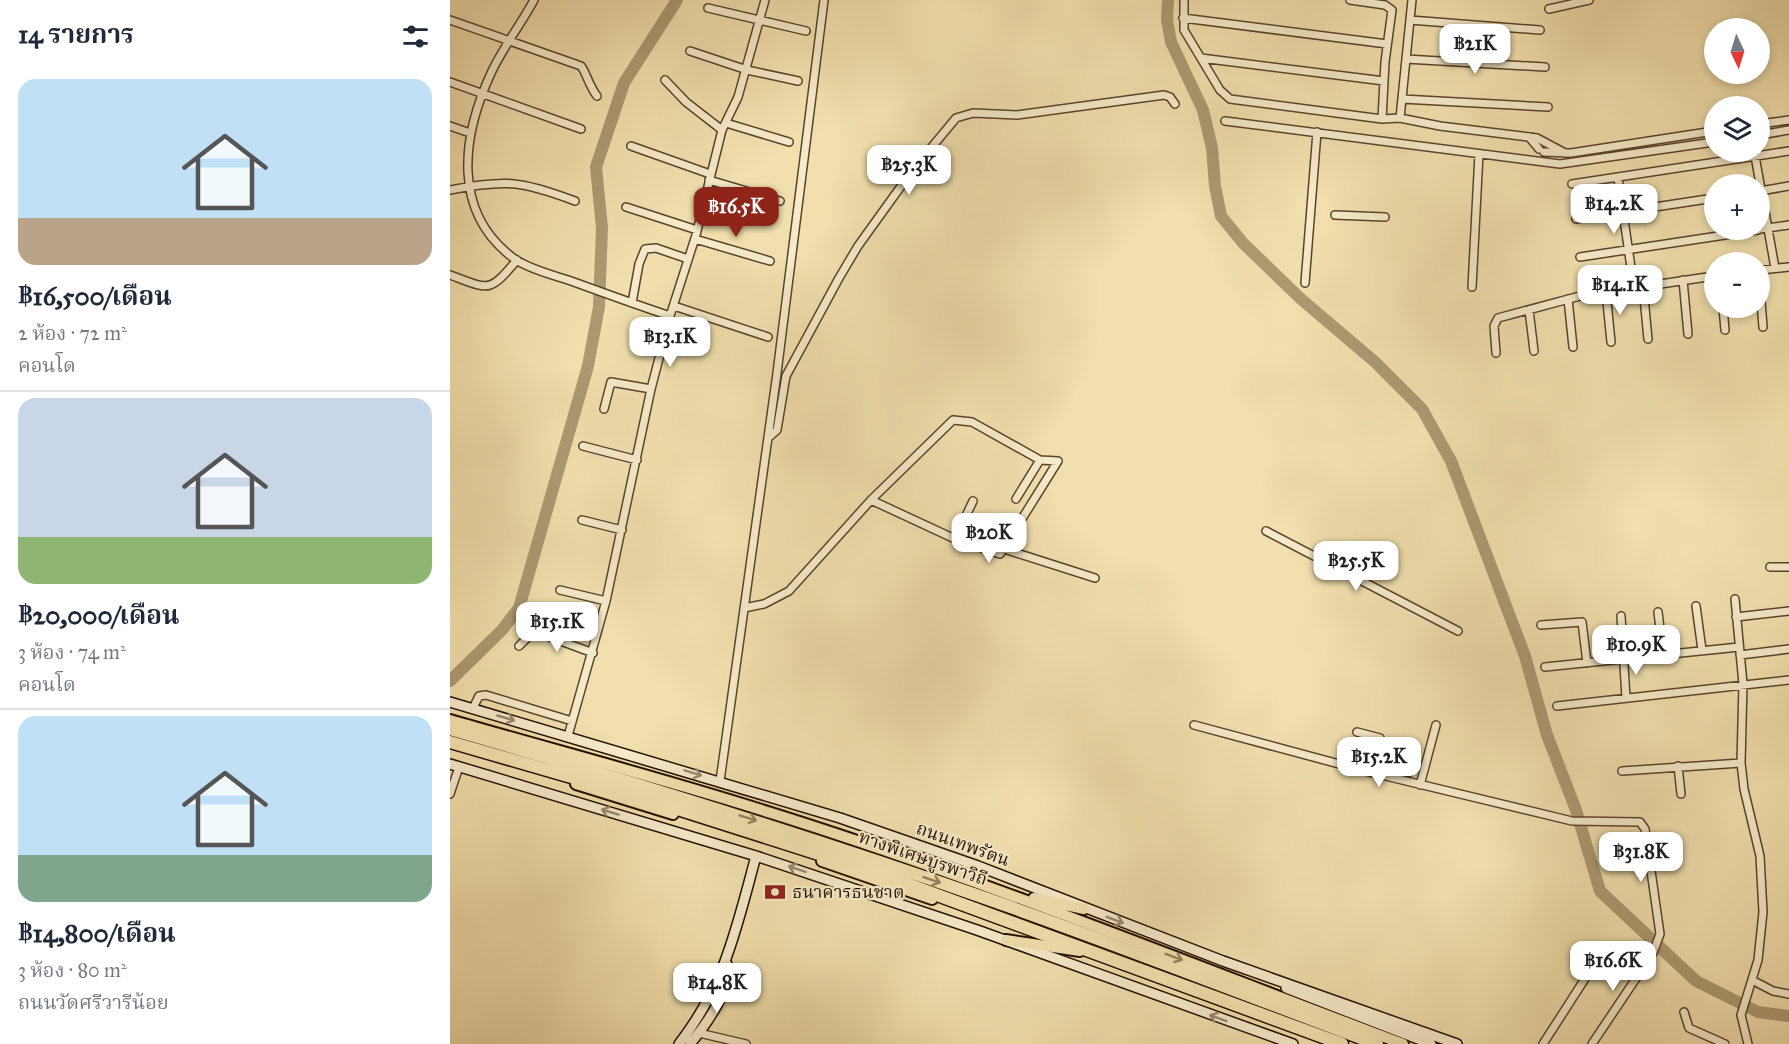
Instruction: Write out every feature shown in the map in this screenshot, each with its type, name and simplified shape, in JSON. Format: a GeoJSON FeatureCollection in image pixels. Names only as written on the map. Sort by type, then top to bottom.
{"type":"FeatureCollection","features":[{"type":"Feature","properties":{"kind":"highway","name":"ถนนเทพรัตน"},"geometry":{"type":"LineString","coordinates":[[450,720],[770,813],[1001,892],[1403,1044]]}},
{"type":"Feature","properties":{"kind":"highway","name":"ทางพิเศษบูรพาวิถี"},"geometry":{"type":"LineString","coordinates":[[450,729],[636,783],[986,898],[1377,1044]]}},
{"type":"Feature","properties":{"kind":"highway"},"geometry":{"type":"LineString","coordinates":[[450,745],[762,840],[1083,952],[1330,1044]]}},
{"type":"Feature","properties":{"kind":"highway","name":"ทางพิเศษบูรพาวิถี"},"geometry":{"type":"LineString","coordinates":[[450,745],[658,803],[872,871],[1342,1044]]}},
{"type":"Feature","properties":{"kind":"highway"},"geometry":{"type":"LineString","coordinates":[[1001,892],[1083,909]]}},
{"type":"Feature","properties":{"kind":"highway"},"geometry":{"type":"LineString","coordinates":[[1006,940],[1083,952]]}},
{"type":"Feature","properties":{"kind":"main road","name":"ถนนเทพรัตน"},"geometry":{"type":"LineString","coordinates":[[450,702],[840,818],[978,866],[1083,909],[1223,961],[1457,1044]]}},
{"type":"Feature","properties":{"kind":"main road"},"geometry":{"type":"LineString","coordinates":[[454,765],[756,856],[1006,940],[1293,1044]]}},
{"type":"Feature","properties":{"kind":"main road"},"geometry":{"type":"LineString","coordinates":[[679,1044],[700,1017],[727,964],[756,856]]}},
{"type":"Feature","properties":{"kind":"main road"},"geometry":{"type":"LineString","coordinates":[[1223,961],[1332,1007],[1431,1044]]}},
{"type":"Feature","properties":{"kind":"main road"},"geometry":{"type":"LineString","coordinates":[[690,1044],[709,1020],[729,973],[727,964]]}},
{"type":"Feature","properties":{"kind":"street"},"geometry":{"type":"LineString","coordinates":[[534,0],[509,41],[482,93],[470,133],[467,154],[467,187],[475,211],[487,232],[517,260],[670,316]]}},
{"type":"Feature","properties":{"kind":"street"},"geometry":{"type":"LineString","coordinates":[[568,736],[606,601],[651,389],[670,316],[697,230],[722,130],[747,70],[765,0]]}},
{"type":"Feature","properties":{"kind":"street"},"geometry":{"type":"LineString","coordinates":[[720,781],[769,437],[824,0]]}},
{"type":"Feature","properties":{"kind":"street"},"geometry":{"type":"LineString","coordinates":[[1184,0],[1184,30],[1224,95],[1230,99],[1382,119],[1400,118],[1440,126],[1529,137],[1545,141],[1565,153]]}},
{"type":"Feature","properties":{"kind":"street"},"geometry":{"type":"LineString","coordinates":[[1350,0],[1390,6],[1393,18],[1387,44],[1382,119]]}},
{"type":"Feature","properties":{"kind":"street"},"geometry":{"type":"LineString","coordinates":[[1400,118],[1412,0]]}},
{"type":"Feature","properties":{"kind":"street"},"geometry":{"type":"LineString","coordinates":[[1549,9],[1584,1]]}},
{"type":"Feature","properties":{"kind":"street"},"geometry":{"type":"LineString","coordinates":[[708,8],[806,31]]}},
{"type":"Feature","properties":{"kind":"street"},"geometry":{"type":"LineString","coordinates":[[1183,18],[1387,44]]}},
{"type":"Feature","properties":{"kind":"street"},"geometry":{"type":"LineString","coordinates":[[450,20],[581,66],[585,72],[586,82],[597,96]]}},
{"type":"Feature","properties":{"kind":"street"},"geometry":{"type":"LineString","coordinates":[[1410,20],[1540,30]]}},
{"type":"Feature","properties":{"kind":"street"},"geometry":{"type":"LineString","coordinates":[[690,51],[747,70],[798,81]]}},
{"type":"Feature","properties":{"kind":"street"},"geometry":{"type":"LineString","coordinates":[[1201,58],[1384,81]]}},
{"type":"Feature","properties":{"kind":"street"},"geometry":{"type":"LineString","coordinates":[[1406,59],[1545,67]]}},
{"type":"Feature","properties":{"kind":"street"},"geometry":{"type":"LineString","coordinates":[[665,80],[686,102],[722,130]]}},
{"type":"Feature","properties":{"kind":"street"},"geometry":{"type":"LineString","coordinates":[[450,82],[580,129]]}},
{"type":"Feature","properties":{"kind":"street"},"geometry":{"type":"LineString","coordinates":[[769,437],[777,429],[786,376],[839,278],[858,246],[912,171],[956,118],[973,113],[1017,115],[1164,95],[1170,97],[1175,104]]}},
{"type":"Feature","properties":{"kind":"street"},"geometry":{"type":"LineString","coordinates":[[1402,99],[1548,107]]}},
{"type":"Feature","properties":{"kind":"street"},"geometry":{"type":"LineString","coordinates":[[1770,123],[1789,120]]}},
{"type":"Feature","properties":{"kind":"street"},"geometry":{"type":"LineString","coordinates":[[1226,121],[1567,164],[1704,143]]}},
{"type":"Feature","properties":{"kind":"street"},"geometry":{"type":"LineString","coordinates":[[726,123],[789,142]]}},
{"type":"Feature","properties":{"kind":"street"},"geometry":{"type":"LineString","coordinates":[[450,126],[470,133]]}},
{"type":"Feature","properties":{"kind":"street"},"geometry":{"type":"LineString","coordinates":[[1770,133],[1789,130]]}},
{"type":"Feature","properties":{"kind":"street"},"geometry":{"type":"LineString","coordinates":[[1305,283],[1317,132]]}},
{"type":"Feature","properties":{"kind":"street"},"geometry":{"type":"LineString","coordinates":[[1529,137],[1541,151],[1565,153],[1704,132]]}},
{"type":"Feature","properties":{"kind":"street"},"geometry":{"type":"LineString","coordinates":[[631,146],[780,201]]}},
{"type":"Feature","properties":{"kind":"street"},"geometry":{"type":"LineString","coordinates":[[1770,154],[1789,151]]}},
{"type":"Feature","properties":{"kind":"street"},"geometry":{"type":"LineString","coordinates":[[1472,287],[1479,154]]}},
{"type":"Feature","properties":{"kind":"street"},"geometry":{"type":"LineString","coordinates":[[1572,184],[1718,162]]}},
{"type":"Feature","properties":{"kind":"street"},"geometry":{"type":"LineString","coordinates":[[1618,178],[1634,288]]}},
{"type":"Feature","properties":{"kind":"street"},"geometry":{"type":"LineString","coordinates":[[450,190],[511,182],[524,183],[575,201]]}},
{"type":"Feature","properties":{"kind":"street"},"geometry":{"type":"LineString","coordinates":[[1770,189],[1789,186]]}},
{"type":"Feature","properties":{"kind":"street"},"geometry":{"type":"LineString","coordinates":[[1576,219],[1704,200]]}},
{"type":"Feature","properties":{"kind":"street"},"geometry":{"type":"LineString","coordinates":[[626,207],[697,230]]}},
{"type":"Feature","properties":{"kind":"street"},"geometry":{"type":"LineString","coordinates":[[1335,215],[1385,217]]}},
{"type":"Feature","properties":{"kind":"street"},"geometry":{"type":"LineString","coordinates":[[1770,228],[1789,225]]}},
{"type":"Feature","properties":{"kind":"street"},"geometry":{"type":"LineString","coordinates":[[1770,235],[1775,268]]}},
{"type":"Feature","properties":{"kind":"street"},"geometry":{"type":"LineString","coordinates":[[1580,257],[1704,238]]}},
{"type":"Feature","properties":{"kind":"street"},"geometry":{"type":"LineString","coordinates":[[694,239],[770,261]]}},
{"type":"Feature","properties":{"kind":"street"},"geometry":{"type":"LineString","coordinates":[[632,303],[645,249],[656,248],[688,259]]}},
{"type":"Feature","properties":{"kind":"street"},"geometry":{"type":"LineString","coordinates":[[450,274],[478,286],[491,286],[497,283],[517,260]]}},
{"type":"Feature","properties":{"kind":"street"},"geometry":{"type":"LineString","coordinates":[[1770,269],[1789,267]]}},
{"type":"Feature","properties":{"kind":"street"},"geometry":{"type":"LineString","coordinates":[[1496,353],[1495,320],[1568,299],[1704,277]]}},
{"type":"Feature","properties":{"kind":"street"},"geometry":{"type":"LineString","coordinates":[[1683,280],[1688,334]]}},
{"type":"Feature","properties":{"kind":"street"},"geometry":{"type":"LineString","coordinates":[[1643,287],[1647,339]]}},
{"type":"Feature","properties":{"kind":"street"},"geometry":{"type":"LineString","coordinates":[[1605,292],[1611,342]]}},
{"type":"Feature","properties":{"kind":"street"},"geometry":{"type":"LineString","coordinates":[[1568,299],[1573,347]]}},
{"type":"Feature","properties":{"kind":"street"},"geometry":{"type":"LineString","coordinates":[[674,306],[768,337]]}},
{"type":"Feature","properties":{"kind":"street"},"geometry":{"type":"LineString","coordinates":[[1529,310],[1534,351]]}},
{"type":"Feature","properties":{"kind":"street"},"geometry":{"type":"LineString","coordinates":[[1724,318],[1725,330]]}},
{"type":"Feature","properties":{"kind":"street"},"geometry":{"type":"LineString","coordinates":[[1762,318],[1763,327]]}},
{"type":"Feature","properties":{"kind":"street"},"geometry":{"type":"LineString","coordinates":[[604,409],[611,382],[651,389]]}},
{"type":"Feature","properties":{"kind":"street"},"geometry":{"type":"LineString","coordinates":[[744,608],[764,604],[789,591],[871,500],[952,420],[972,422],[1040,460],[1058,461],[1004,549],[996,554],[955,539],[871,500]]}},
{"type":"Feature","properties":{"kind":"street"},"geometry":{"type":"LineString","coordinates":[[583,446],[637,460]]}},
{"type":"Feature","properties":{"kind":"street"},"geometry":{"type":"LineString","coordinates":[[1016,498],[1040,460]]}},
{"type":"Feature","properties":{"kind":"street"},"geometry":{"type":"LineString","coordinates":[[955,539],[973,501]]}},
{"type":"Feature","properties":{"kind":"street"},"geometry":{"type":"LineString","coordinates":[[582,520],[622,530]]}},
{"type":"Feature","properties":{"kind":"street"},"geometry":{"type":"LineString","coordinates":[[985,528],[1010,539]]}},
{"type":"Feature","properties":{"kind":"street"},"geometry":{"type":"LineString","coordinates":[[1266,531],[1458,631]]}},
{"type":"Feature","properties":{"kind":"street"},"geometry":{"type":"LineString","coordinates":[[1004,549],[1095,578]]}},
{"type":"Feature","properties":{"kind":"street"},"geometry":{"type":"LineString","coordinates":[[1770,567],[1789,567]]}},
{"type":"Feature","properties":{"kind":"street"},"geometry":{"type":"LineString","coordinates":[[560,590],[606,601]]}},
{"type":"Feature","properties":{"kind":"street"},"geometry":{"type":"LineString","coordinates":[[1735,599],[1743,684],[1741,764],[1761,866],[1763,919],[1758,960],[1741,1015],[1746,1044]]}},
{"type":"Feature","properties":{"kind":"street"},"geometry":{"type":"LineString","coordinates":[[1696,606],[1702,650]]}},
{"type":"Feature","properties":{"kind":"street"},"geometry":{"type":"LineString","coordinates":[[1736,616],[1789,611]]}},
{"type":"Feature","properties":{"kind":"street"},"geometry":{"type":"LineString","coordinates":[[1658,612],[1664,654]]}},
{"type":"Feature","properties":{"kind":"street"},"geometry":{"type":"LineString","coordinates":[[1621,616],[1626,698]]}},
{"type":"Feature","properties":{"kind":"street"},"geometry":{"type":"LineString","coordinates":[[1541,625],[1582,621],[1587,663]]}},
{"type":"Feature","properties":{"kind":"street"},"geometry":{"type":"LineString","coordinates":[[519,646],[534,631],[593,653]]}},
{"type":"Feature","properties":{"kind":"street"},"geometry":{"type":"LineString","coordinates":[[1545,667],[1702,650],[1789,649]]}},
{"type":"Feature","properties":{"kind":"street"},"geometry":{"type":"LineString","coordinates":[[1557,706],[1789,680]]}},
{"type":"Feature","properties":{"kind":"street"},"geometry":{"type":"LineString","coordinates":[[473,708],[478,697],[486,695],[572,721]]}},
{"type":"Feature","properties":{"kind":"street"},"geometry":{"type":"LineString","coordinates":[[1194,725],[1420,785],[1572,821],[1593,823],[1636,821],[1643,825],[1659,915],[1660,934],[1653,953],[1592,1044]]}},
{"type":"Feature","properties":{"kind":"street"},"geometry":{"type":"LineString","coordinates":[[1420,785],[1436,725]]}},
{"type":"Feature","properties":{"kind":"street"},"geometry":{"type":"LineString","coordinates":[[1357,732],[1380,738],[1369,772]]}},
{"type":"Feature","properties":{"kind":"street"},"geometry":{"type":"LineString","coordinates":[[1372,763],[1409,772],[1416,752],[1379,741]]}},
{"type":"Feature","properties":{"kind":"street"},"geometry":{"type":"LineString","coordinates":[[1622,771],[1678,765],[1741,764]]}},
{"type":"Feature","properties":{"kind":"street"},"geometry":{"type":"LineString","coordinates":[[450,794],[454,765]]}},
{"type":"Feature","properties":{"kind":"street"},"geometry":{"type":"LineString","coordinates":[[1678,765],[1681,794]]}},
{"type":"Feature","properties":{"kind":"street"},"geometry":{"type":"LineString","coordinates":[[1543,1044],[1606,946]]}},
{"type":"Feature","properties":{"kind":"street"},"geometry":{"type":"LineString","coordinates":[[1752,980],[1773,991],[1789,994]]}},
{"type":"Feature","properties":{"kind":"street"},"geometry":{"type":"LineString","coordinates":[[1684,1012],[1689,1028],[1725,1044]]}},
{"type":"Feature","properties":{"kind":"street"},"geometry":{"type":"LineString","coordinates":[[699,1033],[746,1044]]}},
{"type":"Feature","properties":{"kind":"waterway"},"geometry":{"type":"LineString","coordinates":[[450,681],[502,630],[519,608],[588,366],[599,307],[602,228],[596,167],[624,83],[677,0]]}},
{"type":"Feature","properties":{"kind":"waterway"},"geometry":{"type":"LineString","coordinates":[[1168,0],[1167,20],[1171,42],[1203,110],[1212,148],[1215,186],[1221,216],[1243,243],[1301,299],[1375,362],[1422,409],[1451,461],[1525,656],[1547,735],[1576,810],[1600,891],[1696,981],[1758,1012],[1789,1016]]}},
{"type":"Feature","properties":{"kind":"place","name":"ธนาคารธนชาต"},"geometry":{"type":"Point","coordinates":[775,892]}}]}
